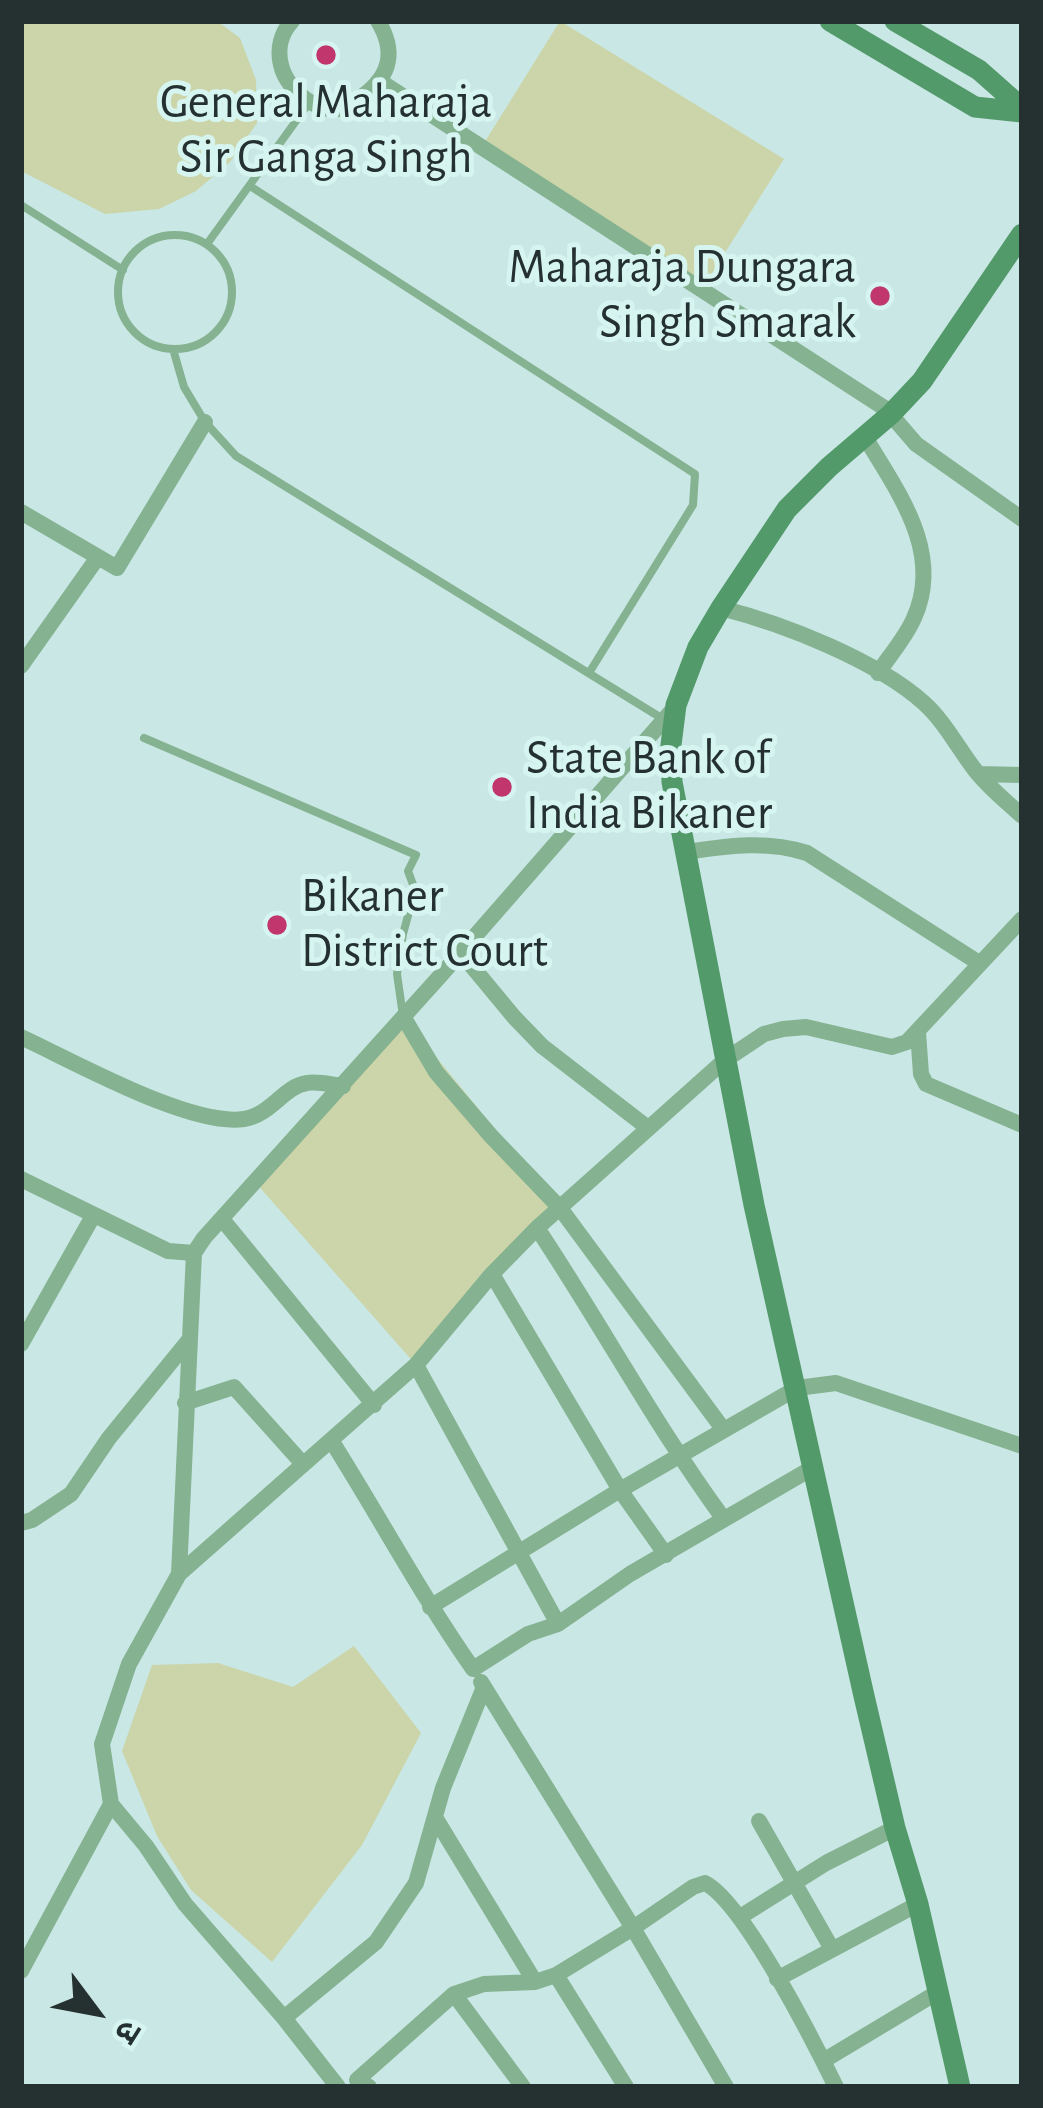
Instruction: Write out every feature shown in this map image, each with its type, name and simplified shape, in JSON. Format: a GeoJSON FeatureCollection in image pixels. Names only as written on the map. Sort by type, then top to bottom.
{"type":"FeatureCollection","features":[{"type":"Feature","properties":{"kind":"street"},"geometry":{"type":"LineString","coordinates":[[290,22],[280,41],[280,62],[288,85],[316,106],[346,108],[381,82],[389,54],[378,21]]}},
{"type":"Feature","properties":{"kind":"street"},"geometry":{"type":"LineString","coordinates":[[830,21],[975,106],[1022,110]]}},
{"type":"Feature","properties":{"kind":"street"},"geometry":{"type":"LineString","coordinates":[[895,21],[980,70],[1022,110]]}},
{"type":"Feature","properties":{"kind":"street"},"geometry":{"type":"LineString","coordinates":[[381,82],[891,414],[916,444],[1022,519]]}},
{"type":"Feature","properties":{"kind":"street"},"geometry":{"type":"LineString","coordinates":[[179,1574],[194,1253],[670,712],[698,647],[788,508],[922,381],[1022,234]]}},
{"type":"Feature","properties":{"kind":"street"},"geometry":{"type":"LineString","coordinates":[[21,512],[117,568],[205,422]]}},
{"type":"Feature","properties":{"kind":"street"},"geometry":{"type":"LineString","coordinates":[[865,437],[910,513],[920,540],[923,571],[914,621],[878,673]]}},
{"type":"Feature","properties":{"kind":"street"},"geometry":{"type":"LineString","coordinates":[[21,666],[98,557]]}},
{"type":"Feature","properties":{"kind":"street"},"geometry":{"type":"LineString","coordinates":[[721,608],[804,634],[925,704],[978,774],[1022,816]]}},
{"type":"Feature","properties":{"kind":"street"},"geometry":{"type":"LineString","coordinates":[[670,712],[672,782],[754,1205],[960,2087]]}},
{"type":"Feature","properties":{"kind":"street"},"geometry":{"type":"LineString","coordinates":[[978,774],[1022,775]]}},
{"type":"Feature","properties":{"kind":"street"},"geometry":{"type":"LineString","coordinates":[[686,852],[749,843],[807,854],[979,963]]}},
{"type":"Feature","properties":{"kind":"street"},"geometry":{"type":"LineString","coordinates":[[836,2087],[740,1917],[705,1883],[556,1975],[535,1982],[484,1984],[454,1994],[363,2083],[338,2087],[185,1904],[111,1804],[101,1744],[129,1664],[179,1574],[416,1365],[537,1228],[725,1060],[764,1034],[806,1027],[892,1046],[907,1042],[1022,919]]}},
{"type":"Feature","properties":{"kind":"street"},"geometry":{"type":"LineString","coordinates":[[461,952],[542,1046],[649,1128]]}},
{"type":"Feature","properties":{"kind":"street"},"geometry":{"type":"LineString","coordinates":[[404,1018],[436,1072],[560,1208],[723,1430]]}},
{"type":"Feature","properties":{"kind":"street"},"geometry":{"type":"LineString","coordinates":[[918,1032],[926,1084],[1022,1125]]}},
{"type":"Feature","properties":{"kind":"street"},"geometry":{"type":"LineString","coordinates":[[21,1036],[205,1118],[251,1118],[307,1082],[344,1086]]}},
{"type":"Feature","properties":{"kind":"street"},"geometry":{"type":"LineString","coordinates":[[22,1183],[168,1251],[194,1253]]}},
{"type":"Feature","properties":{"kind":"street"},"geometry":{"type":"LineString","coordinates":[[21,1344],[93,1216]]}},
{"type":"Feature","properties":{"kind":"street"},"geometry":{"type":"LineString","coordinates":[[222,1219],[374,1405]]}},
{"type":"Feature","properties":{"kind":"street"},"geometry":{"type":"LineString","coordinates":[[537,1228],[678,1456],[723,1518]]}},
{"type":"Feature","properties":{"kind":"street"},"geometry":{"type":"LineString","coordinates":[[492,1274],[620,1490],[666,1555]]}},
{"type":"Feature","properties":{"kind":"street"},"geometry":{"type":"LineString","coordinates":[[21,1523],[71,1494],[189,1339]]}},
{"type":"Feature","properties":{"kind":"street"},"geometry":{"type":"LineString","coordinates":[[416,1365],[558,1624]]}},
{"type":"Feature","properties":{"kind":"street"},"geometry":{"type":"LineString","coordinates":[[430,1607],[797,1388],[836,1384],[1022,1446]]}},
{"type":"Feature","properties":{"kind":"street"},"geometry":{"type":"LineString","coordinates":[[185,1403],[234,1387],[303,1464]]}},
{"type":"Feature","properties":{"kind":"street"},"geometry":{"type":"LineString","coordinates":[[331,1440],[726,2087]]}},
{"type":"Feature","properties":{"kind":"street"},"geometry":{"type":"LineString","coordinates":[[473,1669],[528,1634],[558,1624],[630,1574],[814,1467]]}},
{"type":"Feature","properties":{"kind":"street"},"geometry":{"type":"LineString","coordinates":[[284,2018],[376,1942],[416,1883],[442,1788],[484,1687]]}},
{"type":"Feature","properties":{"kind":"street"},"geometry":{"type":"LineString","coordinates":[[21,1971],[111,1804]]}},
{"type":"Feature","properties":{"kind":"street"},"geometry":{"type":"LineString","coordinates":[[436,1819],[535,1982]]}},
{"type":"Feature","properties":{"kind":"street"},"geometry":{"type":"LineString","coordinates":[[760,1821],[832,1949]]}},
{"type":"Feature","properties":{"kind":"street"},"geometry":{"type":"LineString","coordinates":[[740,1917],[826,1863],[896,1828]]}},
{"type":"Feature","properties":{"kind":"street"},"geometry":{"type":"LineString","coordinates":[[777,1979],[918,1904]]}},
{"type":"Feature","properties":{"kind":"street"},"geometry":{"type":"LineString","coordinates":[[556,1975],[626,2087]]}},
{"type":"Feature","properties":{"kind":"street"},"geometry":{"type":"LineString","coordinates":[[823,2061],[938,1992]]}},
{"type":"Feature","properties":{"kind":"street"},"geometry":{"type":"LineString","coordinates":[[454,1994],[523,2087]]}},
{"type":"Feature","properties":{"kind":"lane"},"geometry":{"type":"LineString","coordinates":[[207,244],[310,102]]}},
{"type":"Feature","properties":{"kind":"lane"},"geometry":{"type":"LineString","coordinates":[[250,186],[695,474],[693,505],[589,673]]}},
{"type":"Feature","properties":{"kind":"lane"},"geometry":{"type":"LineString","coordinates":[[21,206],[123,270]]}},
{"type":"Feature","properties":{"kind":"lane"},"geometry":{"type":"LineString","coordinates":[[189,236],[207,244],[229,273],[230,309],[208,338],[173,349],[155,345],[139,336],[120,306],[123,270],[150,241],[189,236]]}},
{"type":"Feature","properties":{"kind":"lane"},"geometry":{"type":"LineString","coordinates":[[173,349],[184,387],[205,422],[236,456],[589,673],[670,712]]}},
{"type":"Feature","properties":{"kind":"lane"},"geometry":{"type":"LineString","coordinates":[[144,738],[416,855],[408,871],[415,890],[397,974],[404,1018]]}},
{"type":"Feature","properties":{"kind":"green space"},"geometry":{"type":"Polygon","coordinates":[[[21,21],[217,21],[240,38],[256,80],[257,123],[230,162],[196,191],[159,209],[105,214],[21,171],[21,21]]]}},
{"type":"Feature","properties":{"kind":"green space"},"geometry":{"type":"Polygon","coordinates":[[[560,21],[784,159],[704,286],[481,148],[560,21]]]}},
{"type":"Feature","properties":{"kind":"green space"},"geometry":{"type":"Polygon","coordinates":[[[404,1018],[560,1208],[416,1365],[255,1182],[404,1018]]]}},
{"type":"Feature","properties":{"kind":"green space"},"geometry":{"type":"Polygon","coordinates":[[[354,1646],[421,1733],[362,1845],[272,1962],[191,1890],[157,1836],[122,1751],[152,1665],[218,1663],[293,1687],[354,1646]]]}},
{"type":"Feature","properties":{"kind":"place","name":"General Maharaja Sir Ganga Singh"},"geometry":{"type":"Point","coordinates":[326,55]}},
{"type":"Feature","properties":{"kind":"place","name":"Maharaja Dungara Singh Smarak"},"geometry":{"type":"Point","coordinates":[880,296]}},
{"type":"Feature","properties":{"kind":"place","name":"State Bank of India Bikaner"},"geometry":{"type":"Point","coordinates":[502,787]}},
{"type":"Feature","properties":{"kind":"place","name":"Bikaner District Court"},"geometry":{"type":"Point","coordinates":[277,925]}}]}
